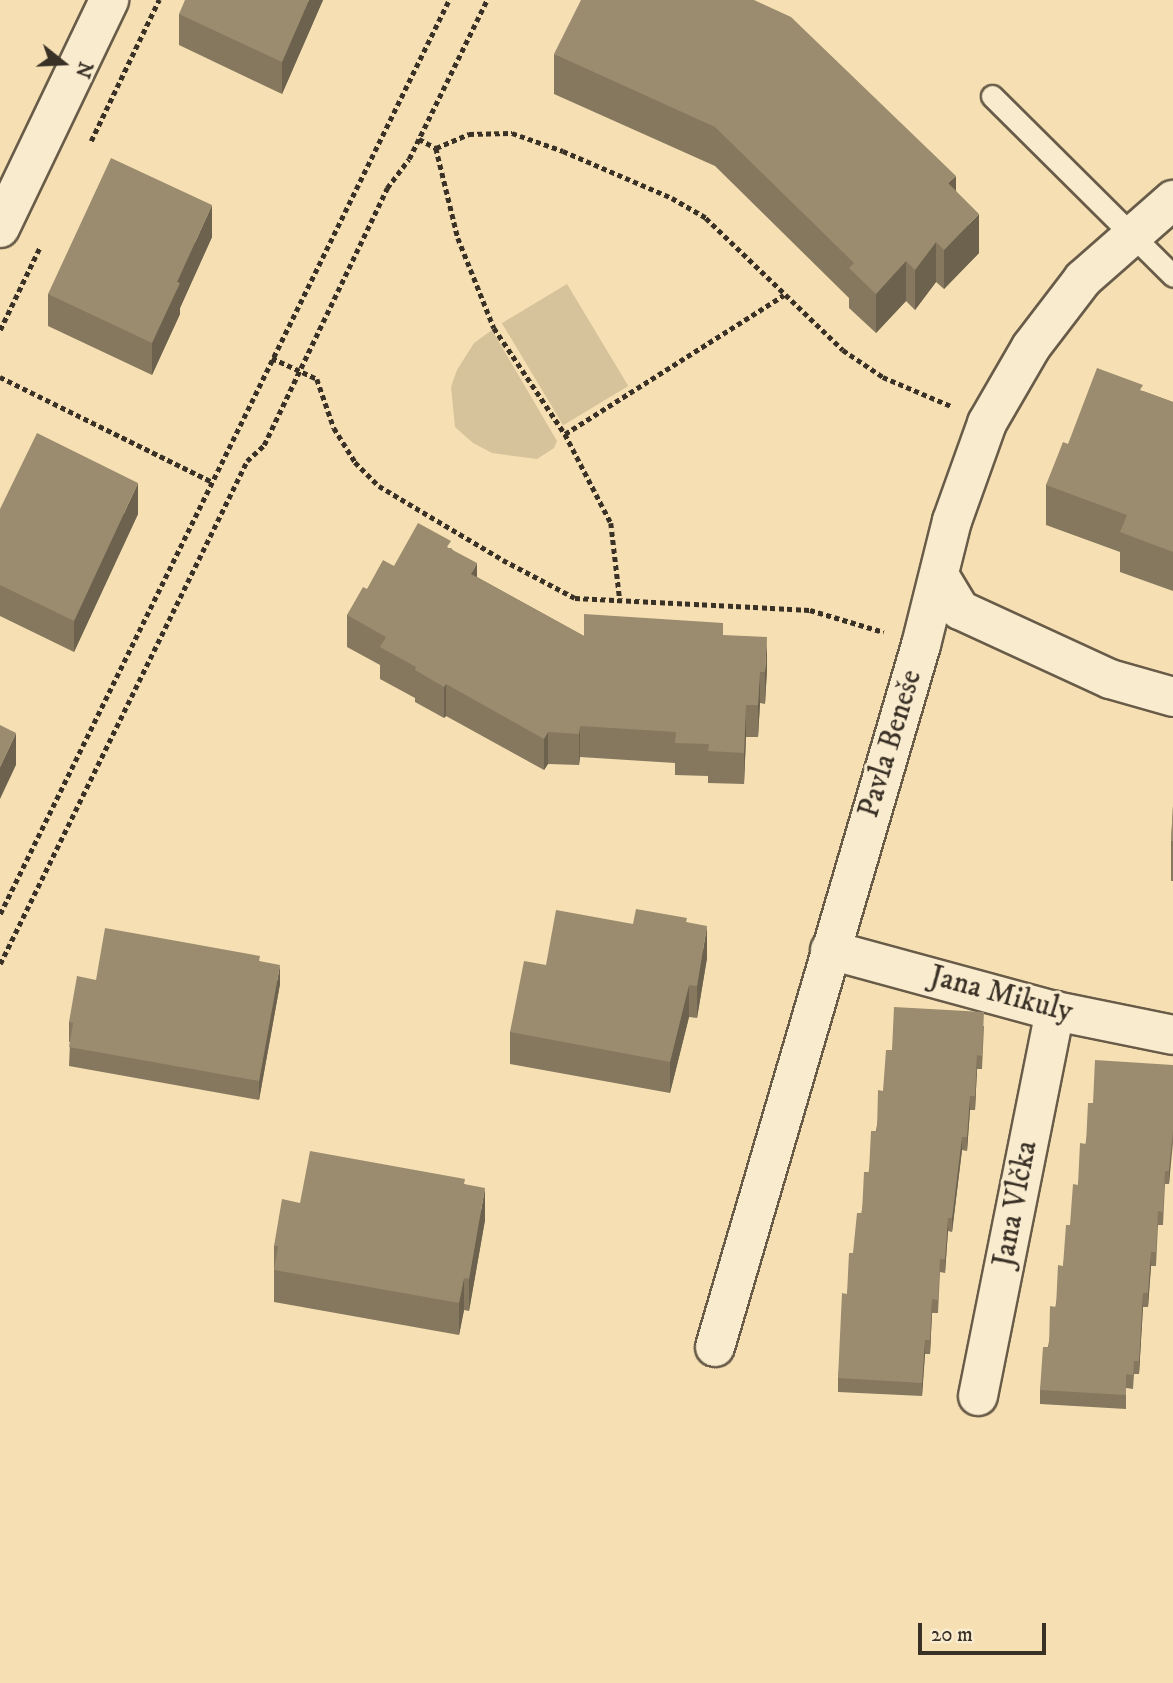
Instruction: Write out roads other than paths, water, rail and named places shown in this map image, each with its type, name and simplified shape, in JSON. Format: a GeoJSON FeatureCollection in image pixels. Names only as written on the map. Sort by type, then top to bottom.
{"type":"FeatureCollection","features":[{"type":"Feature","properties":{"kind":"street"},"geometry":{"type":"LineString","coordinates":[[0,228],[109,0]]}},
{"type":"Feature","properties":{"kind":"street","name":"Pavla Beneše"},"geometry":{"type":"LineString","coordinates":[[715,1347],[921,645],[952,521],[987,423],[1045,328],[1083,279],[1129,235],[1173,200]]}},
{"type":"Feature","properties":{"kind":"street"},"geometry":{"type":"LineString","coordinates":[[939,575],[960,610],[1110,679],[1173,697]]}},
{"type":"Feature","properties":{"kind":"street","name":"Jana Mikuly"},"geometry":{"type":"LineString","coordinates":[[830,950],[1055,1011],[1173,1035]]}},
{"type":"Feature","properties":{"kind":"street","name":"Jana Vlčka"},"geometry":{"type":"LineString","coordinates":[[978,1396],[1055,1011]]}},
{"type":"Feature","properties":{"kind":"lane"},"geometry":{"type":"LineString","coordinates":[[992,96],[1129,235],[1173,275]]}}]}
